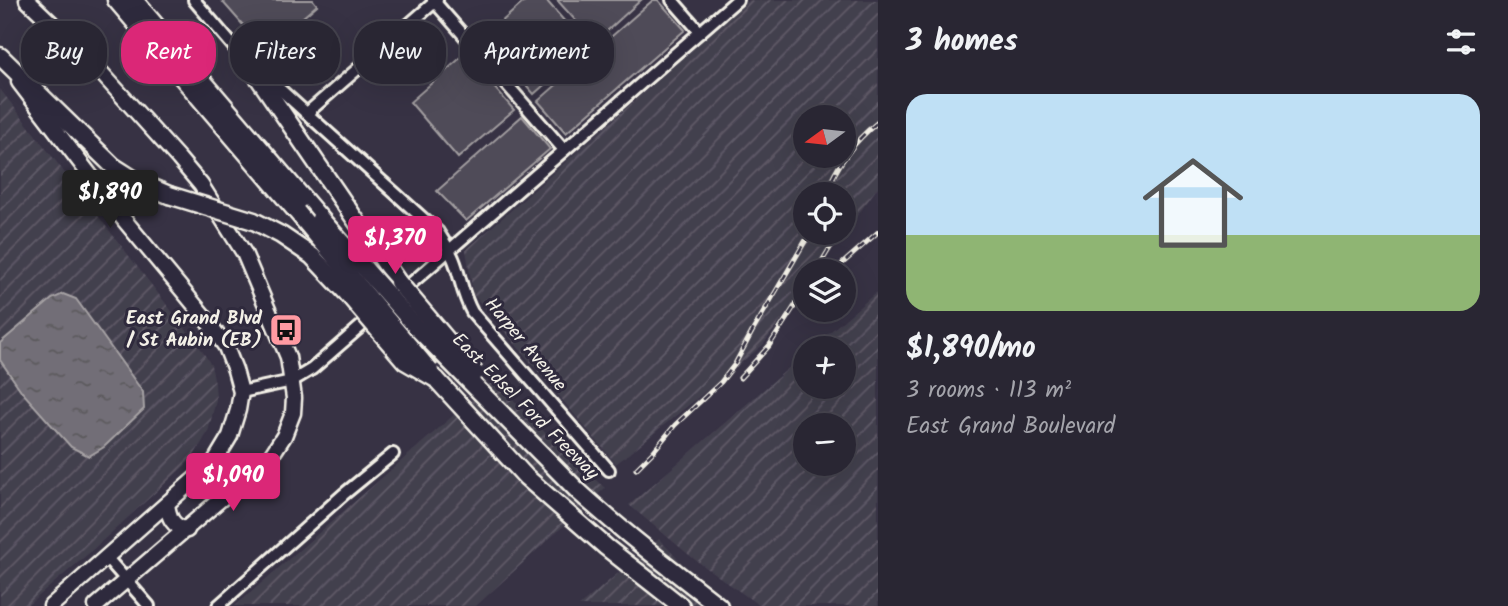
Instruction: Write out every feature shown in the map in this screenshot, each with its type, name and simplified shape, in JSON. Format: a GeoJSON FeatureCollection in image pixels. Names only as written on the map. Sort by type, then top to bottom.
{"type":"FeatureCollection","features":[{"type":"Feature","properties":{"kind":"highway"},"geometry":{"type":"LineString","coordinates":[[116,0],[436,379],[526,477],[606,547],[681,606]]}},
{"type":"Feature","properties":{"kind":"highway","name":"East Edsel Ford Freeway"},"geometry":{"type":"LineString","coordinates":[[134,0],[417,328],[605,516],[719,606]]}},
{"type":"Feature","properties":{"kind":"highway"},"geometry":{"type":"LineString","coordinates":[[0,57],[113,166],[138,182],[169,195],[254,221],[312,256],[405,361],[436,379]]}},
{"type":"Feature","properties":{"kind":"highway"},"geometry":{"type":"LineString","coordinates":[[263,84],[398,282],[578,491]]}},
{"type":"Feature","properties":{"kind":"main road"},"geometry":{"type":"LineString","coordinates":[[27,0],[87,57],[201,185],[244,253],[288,357],[294,398],[293,413],[284,436],[271,456],[96,606]]}},
{"type":"Feature","properties":{"kind":"main road"},"geometry":{"type":"LineString","coordinates":[[0,57],[125,221],[203,315],[226,347],[241,392],[230,436],[223,451],[208,468],[51,606]]}},
{"type":"Feature","properties":{"kind":"main road"},"geometry":{"type":"LineString","coordinates":[[167,504],[173,523],[187,530]]}},
{"type":"Feature","properties":{"kind":"street","name":"Harper Avenue"},"geometry":{"type":"LineString","coordinates":[[194,0],[230,42]]}},
{"type":"Feature","properties":{"kind":"street"},"geometry":{"type":"LineString","coordinates":[[672,0],[700,32]]}},
{"type":"Feature","properties":{"kind":"street"},"geometry":{"type":"LineString","coordinates":[[241,392],[292,381],[312,369],[737,0]]}},
{"type":"Feature","properties":{"kind":"street"},"geometry":{"type":"LineString","coordinates":[[307,113],[435,1],[564,150]]}},
{"type":"Feature","properties":{"kind":"street","name":"Harper Avenue"},"geometry":{"type":"LineString","coordinates":[[274,84],[438,232],[450,250],[465,300],[472,312],[608,470]]}},
{"type":"Feature","properties":{"kind":"street"},"geometry":{"type":"LineString","coordinates":[[218,606],[393,454]]}},
{"type":"Feature","properties":{"kind":"street"},"geometry":{"type":"LineString","coordinates":[[106,557],[149,606]]}},
{"type":"Feature","properties":{"kind":"shaded area"},"geometry":{"type":"Polygon","coordinates":[[[221,0],[313,0],[317,5],[299,21],[239,21],[221,0]]]}},
{"type":"Feature","properties":{"kind":"shaded area"},"geometry":{"type":"Polygon","coordinates":[[[526,0],[546,0],[564,21],[502,21],[526,0]]]}},
{"type":"Feature","properties":{"kind":"shaded area"},"geometry":{"type":"Polygon","coordinates":[[[557,0],[641,0],[614,25],[614,21],[576,21],[557,0]]]}},
{"type":"Feature","properties":{"kind":"shaded area"},"geometry":{"type":"Polygon","coordinates":[[[653,0],[658,0],[685,30],[566,133],[538,101],[557,84],[614,84],[614,34],[653,0]]]}},
{"type":"Feature","properties":{"kind":"shaded area"},"geometry":{"type":"Polygon","coordinates":[[[749,0],[878,0],[878,187],[856,217],[856,182],[793,182],[793,245],[836,245],[826,259],[793,259],[793,304],[763,345],[616,464],[473,294],[466,250],[749,0]]]}},
{"type":"Feature","properties":{"kind":"shaded area"},"geometry":{"type":"Polygon","coordinates":[[[460,58],[460,84],[491,84],[514,110],[458,158],[410,102],[431,84],[446,84],[446,71],[460,58]]]}},
{"type":"Feature","properties":{"kind":"shaded area"},"geometry":{"type":"Polygon","coordinates":[[[525,84],[545,84],[534,94],[525,84]]]}},
{"type":"Feature","properties":{"kind":"shaded area"},"geometry":{"type":"Polygon","coordinates":[[[0,89],[201,349],[211,365],[216,400],[208,432],[192,459],[27,606],[0,606],[0,89]]]}},
{"type":"Feature","properties":{"kind":"shaded area"},"geometry":{"type":"Polygon","coordinates":[[[522,116],[550,149],[466,221],[437,191],[522,116]]]}},
{"type":"Feature","properties":{"kind":"shaded area"},"geometry":{"type":"Polygon","coordinates":[[[878,291],[878,606],[760,606],[694,559],[629,505],[793,364],[793,399],[856,399],[856,336],[825,336],[842,322],[856,322],[856,310],[878,291]]]}},
{"type":"Feature","properties":{"kind":"shaded area"},"geometry":{"type":"Polygon","coordinates":[[[494,380],[567,455],[605,488],[476,606],[235,606],[494,380]]]}},
{"type":"Feature","properties":{"kind":"shaded area"},"geometry":{"type":"Polygon","coordinates":[[[659,539],[722,606],[579,606],[659,539]]]}},
{"type":"Feature","properties":{"kind":"water"},"geometry":{"type":"Polygon","coordinates":[[[63,294],[76,299],[143,392],[144,409],[104,447],[89,456],[71,447],[22,392],[0,360],[0,343],[52,299],[63,294]]]}},
{"type":"Feature","properties":{"kind":"railway"},"geometry":{"type":"LineString","coordinates":[[831,182],[847,155],[861,137],[878,122]]}},
{"type":"Feature","properties":{"kind":"railway"},"geometry":{"type":"LineString","coordinates":[[848,259],[878,232]]}},
{"type":"Feature","properties":{"kind":"railway"},"geometry":{"type":"LineString","coordinates":[[636,469],[675,425],[721,382],[735,364],[803,245]]}},
{"type":"Feature","properties":{"kind":"railway"},"geometry":{"type":"LineString","coordinates":[[823,259],[832,245]]}},
{"type":"Feature","properties":{"kind":"railway"},"geometry":{"type":"LineString","coordinates":[[740,378],[769,346],[793,309]]}},
{"type":"Feature","properties":{"kind":"place","name":"East Grand Blvd / St Aubin (EB)"},"geometry":{"type":"Point","coordinates":[286,330]}}]}
